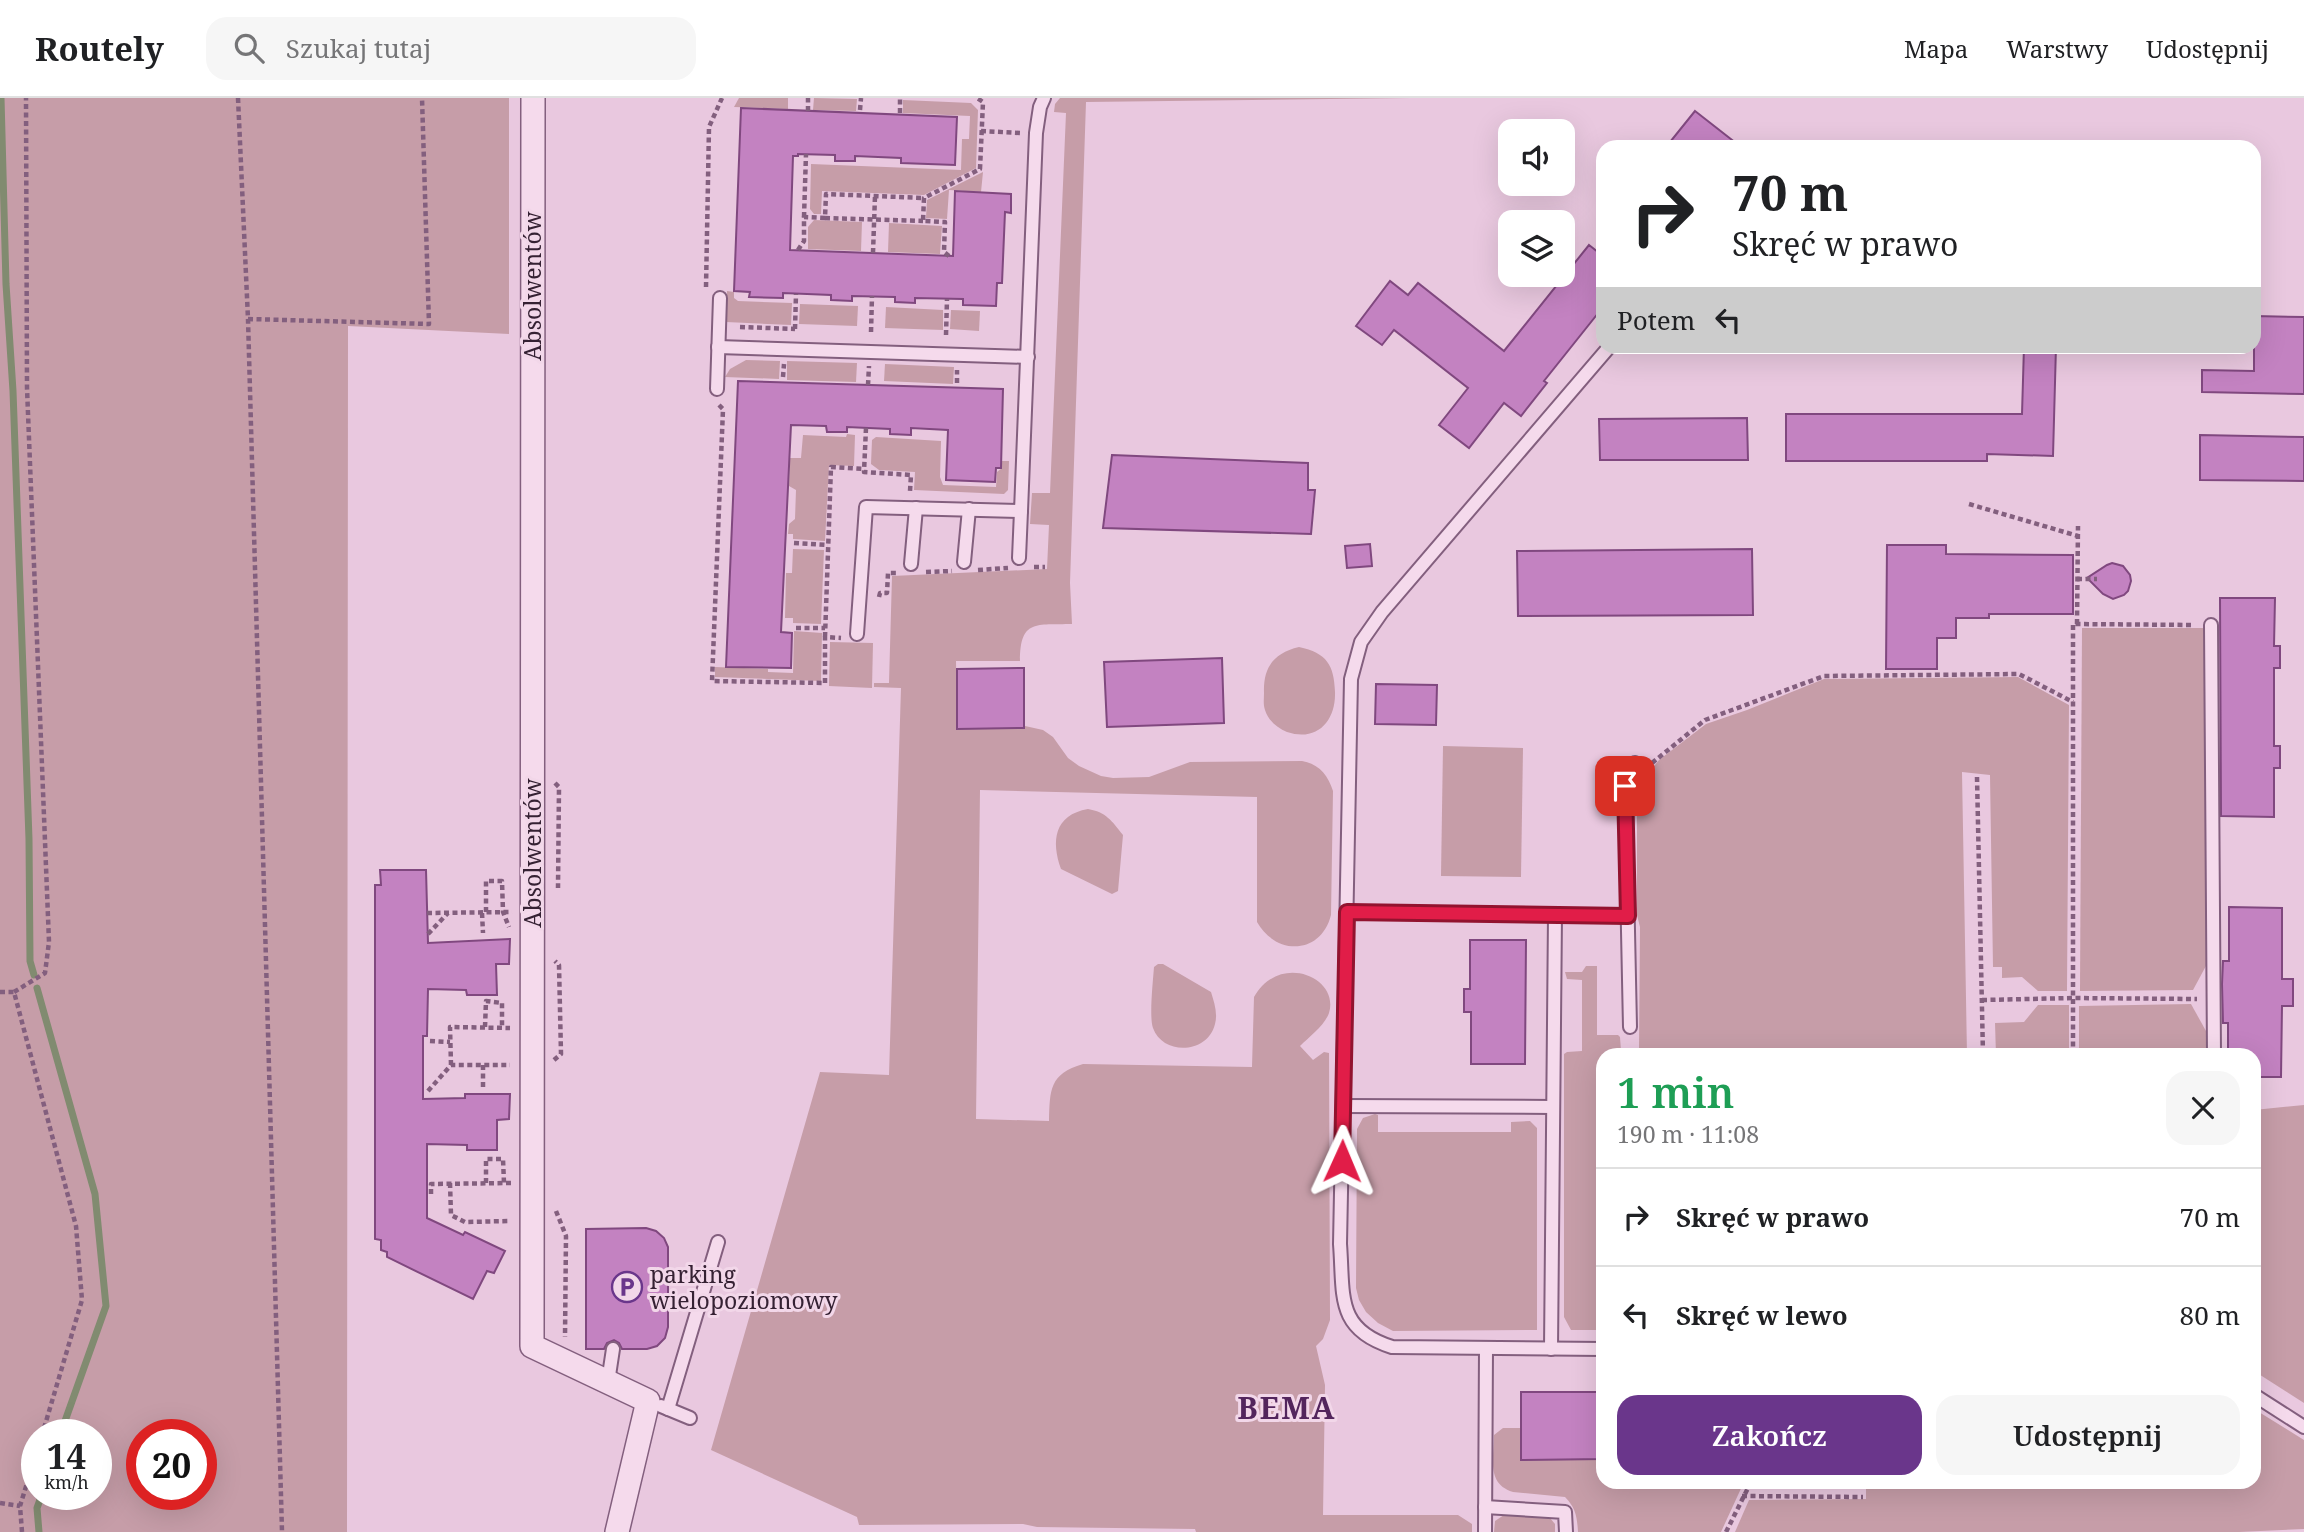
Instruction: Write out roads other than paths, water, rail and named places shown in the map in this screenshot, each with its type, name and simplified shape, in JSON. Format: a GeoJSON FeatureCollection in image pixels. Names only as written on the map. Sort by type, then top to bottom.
{"type":"FeatureCollection","features":[{"type":"Feature","properties":{"kind":"street","name":"Absolwentów"},"geometry":{"type":"LineString","coordinates":[[533,98],[532,1346],[658,1405]]}},
{"type":"Feature","properties":{"kind":"street"},"geometry":{"type":"LineString","coordinates":[[617,1532],[658,1405]]}},
{"type":"Feature","properties":{"kind":"lane"},"geometry":{"type":"LineString","coordinates":[[1019,563],[1037,134],[1040,107],[1044,98]]}},
{"type":"Feature","properties":{"kind":"lane"},"geometry":{"type":"LineString","coordinates":[[715,394],[720,298]]}},
{"type":"Feature","properties":{"kind":"lane"},"geometry":{"type":"LineString","coordinates":[[718,346],[1028,357]]}},
{"type":"Feature","properties":{"kind":"lane"},"geometry":{"type":"LineString","coordinates":[[1596,1349],[1392,1347],[1375,1342],[1359,1331],[1344,1306],[1340,1244],[1351,679],[1361,642],[1382,612],[1603,354]]}},
{"type":"Feature","properties":{"kind":"lane"},"geometry":{"type":"LineString","coordinates":[[852,636],[866,507],[1021,511]]}},
{"type":"Feature","properties":{"kind":"lane"},"geometry":{"type":"LineString","coordinates":[[911,564],[916,508]]}},
{"type":"Feature","properties":{"kind":"lane"},"geometry":{"type":"LineString","coordinates":[[967,567],[969,509]]}},
{"type":"Feature","properties":{"kind":"lane"},"geometry":{"type":"LineString","coordinates":[[2211,625],[2214,1048]]}},
{"type":"Feature","properties":{"kind":"lane"},"geometry":{"type":"LineString","coordinates":[[1630,1027],[1625,786],[1635,763]]}},
{"type":"Feature","properties":{"kind":"lane"},"geometry":{"type":"LineString","coordinates":[[1347,912],[1628,916]]}},
{"type":"Feature","properties":{"kind":"lane"},"geometry":{"type":"LineString","coordinates":[[1551,1349],[1555,915]]}},
{"type":"Feature","properties":{"kind":"lane"},"geometry":{"type":"LineString","coordinates":[[1343,1106],[1553,1107]]}},
{"type":"Feature","properties":{"kind":"lane"},"geometry":{"type":"LineString","coordinates":[[690,1418],[658,1405],[718,1242]]}},
{"type":"Feature","properties":{"kind":"lane"},"geometry":{"type":"LineString","coordinates":[[608,1382],[613,1349]]}},
{"type":"Feature","properties":{"kind":"lane"},"geometry":{"type":"LineString","coordinates":[[1485,1532],[1486,1349]]}},
{"type":"Feature","properties":{"kind":"lane"},"geometry":{"type":"LineString","coordinates":[[2261,1399],[2304,1427]]}},
{"type":"Feature","properties":{"kind":"lane"},"geometry":{"type":"LineString","coordinates":[[1485,1507],[1565,1512],[1566,1532]]}},
{"type":"Feature","properties":{"kind":"waterway"},"geometry":{"type":"LineString","coordinates":[[1,98],[29,839],[30,961],[34,975]]}},
{"type":"Feature","properties":{"kind":"waterway"},"geometry":{"type":"LineString","coordinates":[[37,988],[95,1194],[106,1306],[66,1419]]}},
{"type":"Feature","properties":{"kind":"waterway"},"geometry":{"type":"LineString","coordinates":[[37,1510],[39,1532]]}},
{"type":"Feature","properties":{"kind":"place","name":"parking wielopoziomowy"},"geometry":{"type":"Point","coordinates":[627,1287]}},
{"type":"Feature","properties":{"kind":"district","name":"BEMA"},"geometry":{"type":"Point","coordinates":[1287,1407]}}]}
